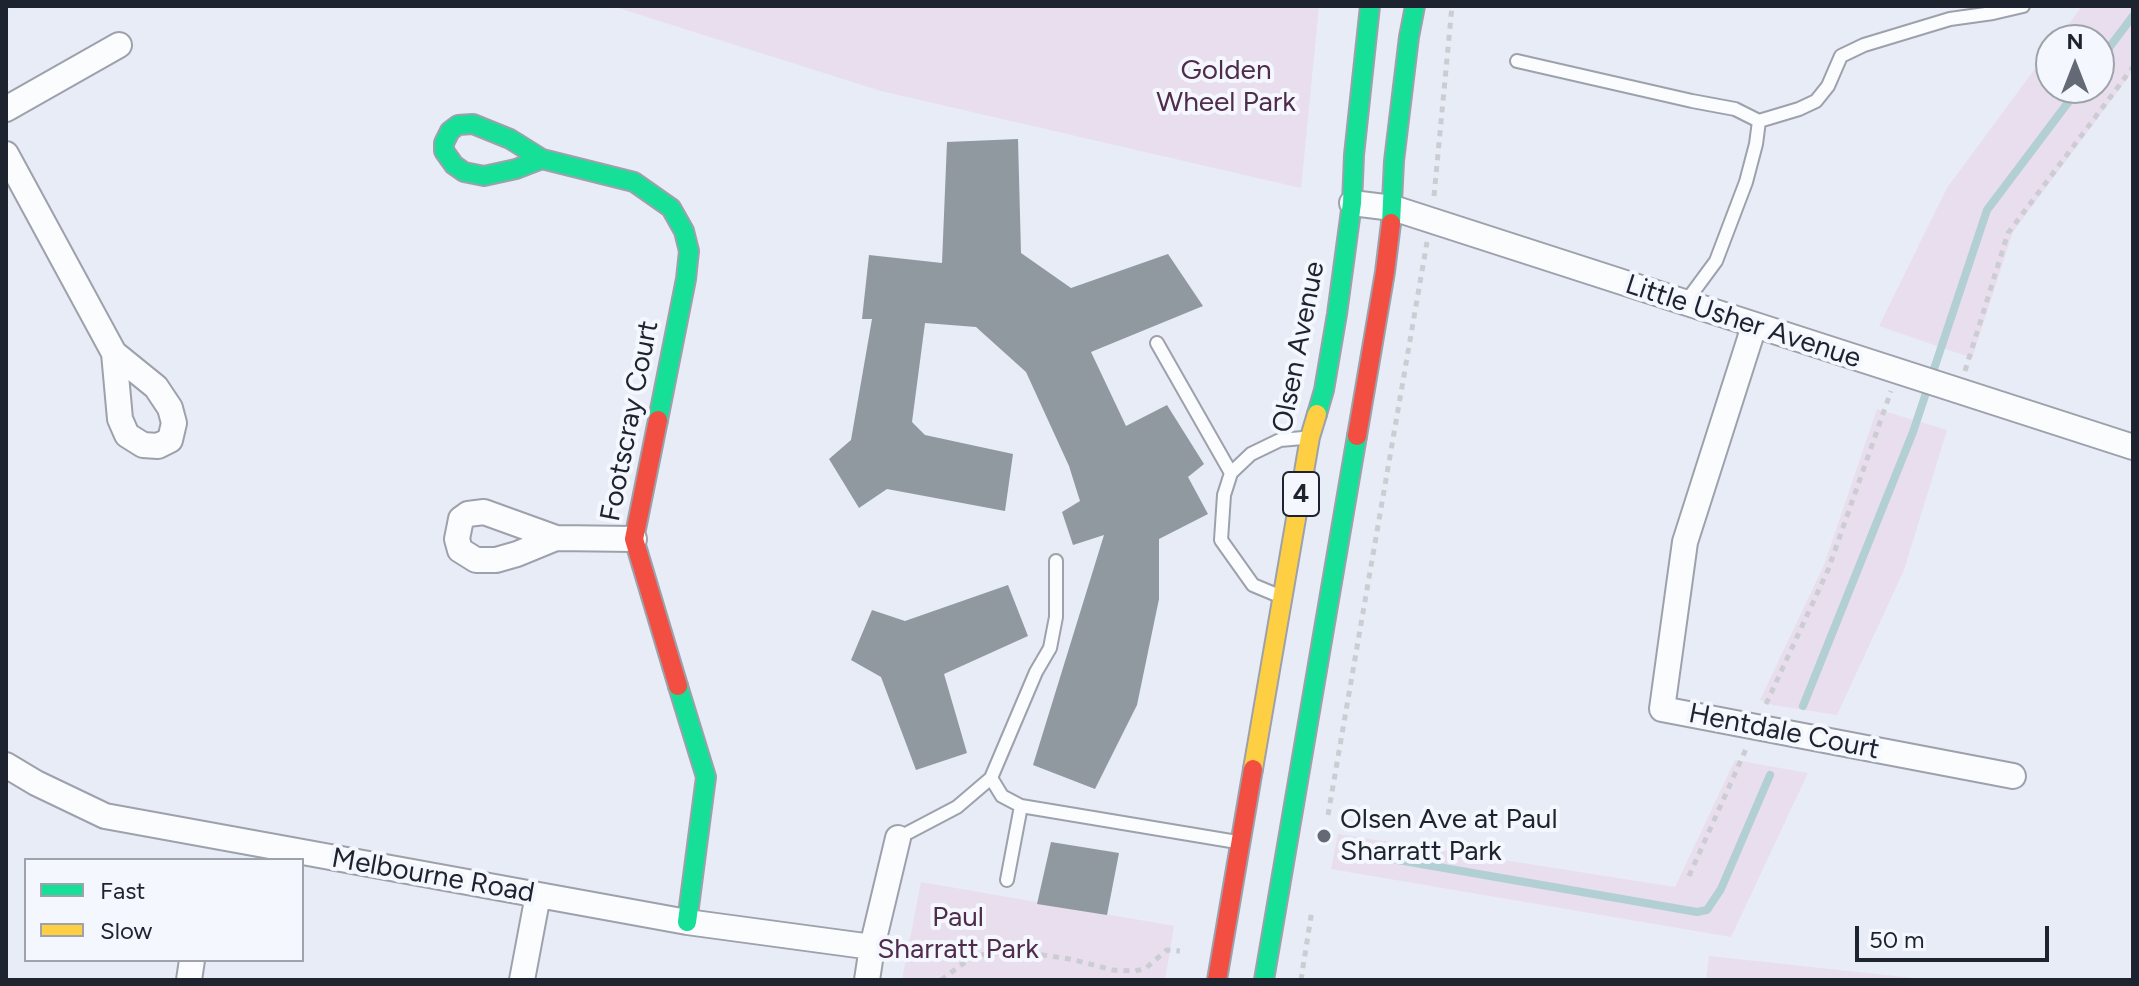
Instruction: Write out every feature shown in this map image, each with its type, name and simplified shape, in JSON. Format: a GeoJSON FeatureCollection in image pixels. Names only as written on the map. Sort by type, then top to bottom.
{"type":"FeatureCollection","features":[{"type":"Feature","properties":{"kind":"main road","name":"Olsen Avenue"},"geometry":{"type":"LineString","coordinates":[[1217,980],[1310,437],[1324,390],[1337,314],[1352,203],[1370,6]]}},
{"type":"Feature","properties":{"kind":"main road","name":"4"},"geometry":{"type":"LineString","coordinates":[[1264,980],[1380,303],[1393,208],[1394,161],[1415,6]]}},
{"type":"Feature","properties":{"kind":"main road","name":"Footscray Court"},"geometry":{"type":"LineString","coordinates":[[542,159],[484,176],[464,172],[454,165],[444,151],[444,143],[450,131],[458,125],[473,124],[510,139],[542,159],[634,182],[671,208],[684,231],[689,251],[634,539],[706,777],[687,922]]}},
{"type":"Feature","properties":{"kind":"street"},"geometry":{"type":"LineString","coordinates":[[6,109],[119,45]]}},
{"type":"Feature","properties":{"kind":"street"},"geometry":{"type":"LineString","coordinates":[[6,154],[114,353]]}},
{"type":"Feature","properties":{"kind":"street","name":"Little Usher Avenue"},"geometry":{"type":"LineString","coordinates":[[1352,203],[1393,208],[2133,447]]}},
{"type":"Feature","properties":{"kind":"street","name":"Hentdale Court"},"geometry":{"type":"LineString","coordinates":[[1754,326],[1685,542],[1662,709],[2013,776]]}},
{"type":"Feature","properties":{"kind":"street"},"geometry":{"type":"LineString","coordinates":[[556,538],[634,539]]}},
{"type":"Feature","properties":{"kind":"street","name":"Melbourne Road"},"geometry":{"type":"LineString","coordinates":[[6,765],[105,816],[687,922],[872,947]]}},
{"type":"Feature","properties":{"kind":"street"},"geometry":{"type":"LineString","coordinates":[[210,858],[215,836]]}},
{"type":"Feature","properties":{"kind":"street"},"geometry":{"type":"LineString","coordinates":[[867,980],[898,838]]}},
{"type":"Feature","properties":{"kind":"street"},"geometry":{"type":"LineString","coordinates":[[522,980],[538,895]]}},
{"type":"Feature","properties":{"kind":"lane"},"geometry":{"type":"LineString","coordinates":[[1517,61],[1735,109],[1759,121],[1816,101],[1828,86],[1841,56],[1864,45],[1950,19],[2023,6]]}},
{"type":"Feature","properties":{"kind":"lane"},"geometry":{"type":"LineString","coordinates":[[1685,303],[1716,261],[1746,182],[1759,121]]}},
{"type":"Feature","properties":{"kind":"lane"},"geometry":{"type":"LineString","coordinates":[[1157,343],[1231,473]]}},
{"type":"Feature","properties":{"kind":"lane"},"geometry":{"type":"LineString","coordinates":[[1283,598],[1253,585],[1221,540],[1224,495],[1231,473],[1251,454],[1280,440],[1310,437]]}},
{"type":"Feature","properties":{"kind":"lane"},"geometry":{"type":"LineString","coordinates":[[898,838],[957,807],[991,778],[1036,672],[1050,648],[1056,617],[1056,561]]}},
{"type":"Feature","properties":{"kind":"lane"},"geometry":{"type":"LineString","coordinates":[[991,778],[1002,796],[1021,806],[1240,842]]}},
{"type":"Feature","properties":{"kind":"lane"},"geometry":{"type":"LineString","coordinates":[[1007,880],[1021,806]]}},
{"type":"Feature","properties":{"kind":"path"},"geometry":{"type":"LineString","coordinates":[[1959,391],[2008,233],[2133,67]]}},
{"type":"Feature","properties":{"kind":"path"},"geometry":{"type":"LineString","coordinates":[[1760,716],[1828,570],[1897,372]]}},
{"type":"Feature","properties":{"kind":"path"},"geometry":{"type":"LineString","coordinates":[[1689,876],[1748,745]]}},
{"type":"Feature","properties":{"kind":"path"},"geometry":{"type":"LineString","coordinates":[[941,980],[964,963],[990,953],[1029,953],[1113,970],[1135,971],[1146,968],[1167,950],[1180,951]]}},
{"type":"Feature","properties":{"kind":"green space","name":"Golden Wheel Park"},"geometry":{"type":"Polygon","coordinates":[[[612,6],[1319,6],[1301,188],[881,91],[612,6]]]}},
{"type":"Feature","properties":{"kind":"green space"},"geometry":{"type":"Polygon","coordinates":[[[2082,6],[2133,6],[2133,71],[2115,95],[2115,24],[2069,24],[2082,6]]]}},
{"type":"Feature","properties":{"kind":"green space"},"geometry":{"type":"Polygon","coordinates":[[[2035,69],[2035,104],[2108,104],[2013,232],[1972,358],[1879,326],[1947,188],[2035,69]]]}},
{"type":"Feature","properties":{"kind":"green space"},"geometry":{"type":"Polygon","coordinates":[[[1877,409],[1947,430],[1904,570],[1837,715],[1773,705],[1760,700],[1824,565],[1877,409]]]}},
{"type":"Feature","properties":{"kind":"green space"},"geometry":{"type":"Polygon","coordinates":[[[1735,760],[1808,773],[1731,937],[1331,869],[1338,834],[1675,887],[1735,760]]]}},
{"type":"Feature","properties":{"kind":"green space","name":"Paul Sharratt Park"},"geometry":{"type":"Polygon","coordinates":[[[921,882],[1174,926],[1165,980],[902,980],[921,882]]]}},
{"type":"Feature","properties":{"kind":"green space"},"geometry":{"type":"Polygon","coordinates":[[[1709,956],[1932,980],[1706,980],[1709,956]]]}},
{"type":"Feature","properties":{"kind":"building"},"geometry":{"type":"Polygon","coordinates":[[[1018,139],[1021,253],[1071,288],[1168,254],[1203,306],[1091,352],[1126,426],[1167,405],[1204,464],[1188,477],[1208,514],[1159,539],[1159,599],[1137,705],[1095,789],[1033,765],[1104,535],[1073,545],[1062,512],[1080,501],[1069,466],[1026,372],[976,327],[925,323],[912,422],[925,435],[1013,454],[1005,511],[887,489],[859,508],[829,459],[851,440],[872,319],[862,319],[869,255],[942,263],[947,142],[1018,139]]]}},
{"type":"Feature","properties":{"kind":"building"},"geometry":{"type":"Polygon","coordinates":[[[1008,585],[1028,636],[944,674],[967,753],[916,770],[881,677],[851,660],[872,610],[905,621],[1008,585]]]}},
{"type":"Feature","properties":{"kind":"building"},"geometry":{"type":"Polygon","coordinates":[[[1051,842],[1119,853],[1107,915],[1037,904],[1051,842]]]}},
{"type":"Feature","properties":{"kind":"waterway"},"geometry":{"type":"LineString","coordinates":[[2115,40],[2133,16]]}},
{"type":"Feature","properties":{"kind":"waterway"},"geometry":{"type":"LineString","coordinates":[[1803,706],[1913,432],[1987,210],[2067,104]]}},
{"type":"Feature","properties":{"kind":"waterway"},"geometry":{"type":"LineString","coordinates":[[1352,852],[1697,912],[1707,910],[1721,889],[1770,775]]}},
{"type":"Feature","properties":{"kind":"traffic: fast"},"geometry":{"type":"LineString","coordinates":[[1317,414],[1337,314],[1352,203],[1370,6]]}},
{"type":"Feature","properties":{"kind":"traffic: fast"},"geometry":{"type":"LineString","coordinates":[[1391,223],[1394,161],[1415,6]]}},
{"type":"Feature","properties":{"kind":"traffic: fast"},"geometry":{"type":"LineString","coordinates":[[542,159],[484,176],[464,172],[454,165],[444,151],[444,143],[450,131],[458,125],[473,124],[510,139],[542,159],[634,182],[671,208],[684,231],[689,251],[686,279],[658,420]]}},
{"type":"Feature","properties":{"kind":"traffic: fast"},"geometry":{"type":"LineString","coordinates":[[1264,980],[1357,436]]}},
{"type":"Feature","properties":{"kind":"traffic: fast"},"geometry":{"type":"LineString","coordinates":[[678,686],[706,777],[687,922]]}},
{"type":"Feature","properties":{"kind":"traffic: slow"},"geometry":{"type":"LineString","coordinates":[[1253,769],[1310,437],[1317,414]]}},
{"type":"Feature","properties":{"kind":"traffic: jam"},"geometry":{"type":"LineString","coordinates":[[1357,436],[1391,223]]}},
{"type":"Feature","properties":{"kind":"traffic: jam"},"geometry":{"type":"LineString","coordinates":[[658,420],[634,539],[678,686]]}},
{"type":"Feature","properties":{"kind":"traffic: jam"},"geometry":{"type":"LineString","coordinates":[[1217,980],[1253,769]]}},
{"type":"Feature","properties":{"kind":"place","name":"Olsen Ave at Paul Sharratt Park"},"geometry":{"type":"Point","coordinates":[1324,836]}}]}
